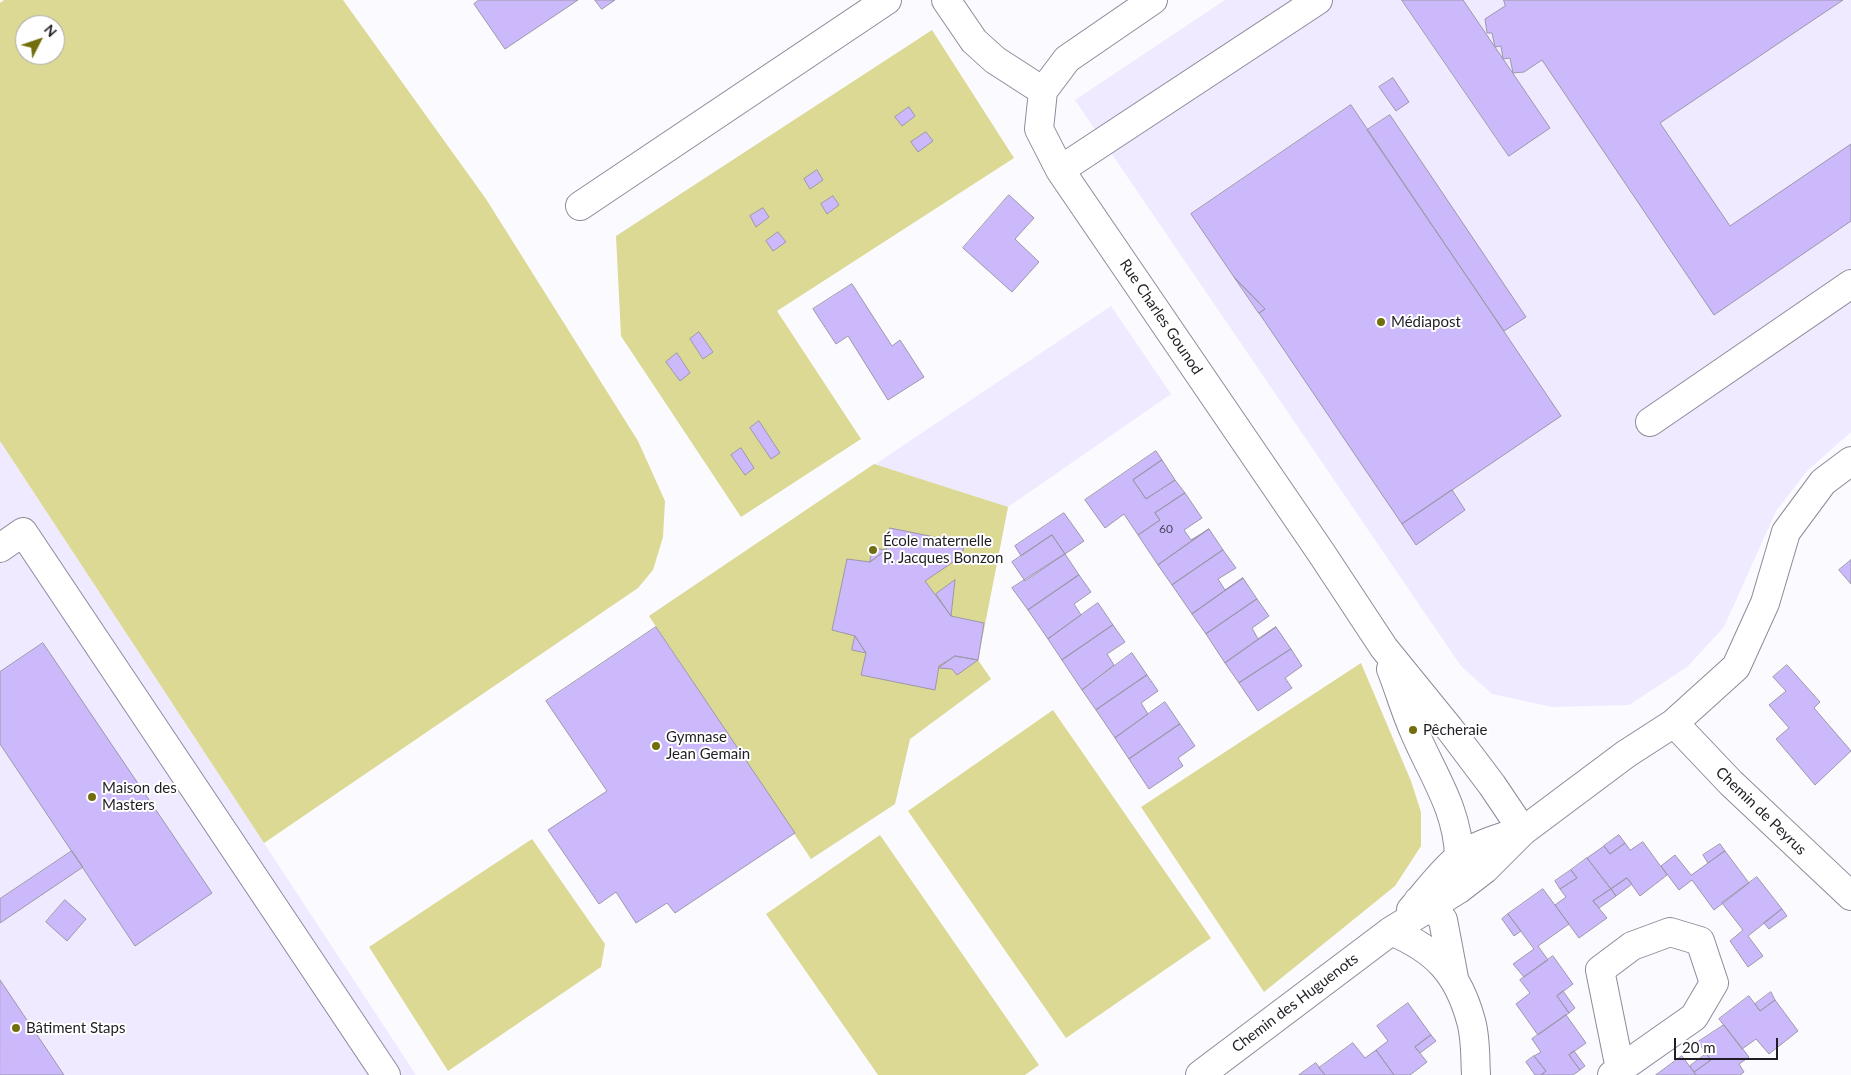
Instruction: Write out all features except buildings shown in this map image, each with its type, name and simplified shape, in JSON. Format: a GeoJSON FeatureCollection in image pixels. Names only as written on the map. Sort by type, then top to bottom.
{"type":"FeatureCollection","features":[{"type":"Feature","properties":{"kind":"street"},"geometry":{"type":"LineString","coordinates":[[580,206],[887,0]]}},
{"type":"Feature","properties":{"kind":"street"},"geometry":{"type":"LineString","coordinates":[[946,0],[974,40],[995,60],[1043,91],[1067,58],[1153,0]]}},
{"type":"Feature","properties":{"kind":"street"},"geometry":{"type":"LineString","coordinates":[[1060,170],[1318,0]]}},
{"type":"Feature","properties":{"kind":"street","name":"Rue Charles Gounod"},"geometry":{"type":"LineString","coordinates":[[1043,91],[1039,129],[1060,170],[1384,648],[1449,728],[1492,785],[1505,841],[1470,832],[1453,812]]}},
{"type":"Feature","properties":{"kind":"street"},"geometry":{"type":"LineString","coordinates":[[1650,422],[1851,284]]}},
{"type":"Feature","properties":{"kind":"street","name":"Chemin des Huguenots"},"geometry":{"type":"LineString","coordinates":[[1200,1075],[1426,904],[1460,889],[1505,841],[1626,754],[1674,723],[1736,667],[1765,603],[1786,532],[1823,482],[1851,461]]}},
{"type":"Feature","properties":{"kind":"street"},"geometry":{"type":"LineString","coordinates":[[0,548],[22,532],[386,1075]]}},
{"type":"Feature","properties":{"kind":"street","name":"Rue Charles Gounod"},"geometry":{"type":"LineString","coordinates":[[1384,648],[1413,730],[1453,812],[1459,840],[1460,857]]}},
{"type":"Feature","properties":{"kind":"street","name":"Chemin de Peyrus"},"geometry":{"type":"LineString","coordinates":[[1674,723],[1731,782],[1851,896]]}},
{"type":"Feature","properties":{"kind":"street","name":"Chemin des Huguenots"},"geometry":{"type":"LineString","coordinates":[[1426,904],[1444,871],[1460,857],[1505,841]]}},
{"type":"Feature","properties":{"kind":"street"},"geometry":{"type":"LineString","coordinates":[[1426,904],[1443,920],[1454,980]]}},
{"type":"Feature","properties":{"kind":"street"},"geometry":{"type":"LineString","coordinates":[[1390,932],[1416,942],[1439,959],[1454,980],[1472,1022],[1476,1075]]}},
{"type":"Feature","properties":{"kind":"street"},"geometry":{"type":"LineString","coordinates":[[1670,932],[1700,941],[1714,983],[1694,1017],[1616,1072],[1600,970],[1632,946],[1670,932]]}},
{"type":"Feature","properties":{"kind":"shaded area"},"geometry":{"type":"Polygon","coordinates":[[[4,0],[343,0],[486,199],[638,441],[665,501],[663,537],[653,570],[638,588],[264,843],[0,441],[0,3],[4,0]]]}},
{"type":"Feature","properties":{"kind":"shaded area"},"geometry":{"type":"Polygon","coordinates":[[[1225,0],[1851,0],[1851,432],[1808,470],[1776,511],[1724,627],[1687,667],[1629,705],[1552,707],[1492,694],[1461,666],[1075,100],[1225,0]]]}},
{"type":"Feature","properties":{"kind":"shaded area"},"geometry":{"type":"Polygon","coordinates":[[[932,30],[1014,158],[777,311],[861,439],[741,517],[621,336],[616,236],[932,30]]]}},
{"type":"Feature","properties":{"kind":"shaded area","name":"École maternelle P. Jacques Bonzon"},"geometry":{"type":"Polygon","coordinates":[[[1111,306],[1171,394],[1008,507],[978,660],[991,679],[910,739],[895,804],[811,859],[649,616],[1111,306]]]}},
{"type":"Feature","properties":{"kind":"shaded area"},"geometry":{"type":"Polygon","coordinates":[[[0,441],[264,843],[416,1075],[0,1075],[0,441]]]}},
{"type":"Feature","properties":{"kind":"shaded area","name":"École maternelle P. Jacques Bonzon"},"geometry":{"type":"Polygon","coordinates":[[[874,464],[1008,507],[978,660],[991,679],[910,739],[895,804],[811,859],[649,616],[874,464]]]}},
{"type":"Feature","properties":{"kind":"shaded area"},"geometry":{"type":"Polygon","coordinates":[[[1361,663],[1411,781],[1421,812],[1421,846],[1395,886],[1264,992],[1141,807],[1361,663]]]}},
{"type":"Feature","properties":{"kind":"shaded area"},"geometry":{"type":"Polygon","coordinates":[[[1053,710],[1211,938],[1066,1038],[908,811],[1053,710]]]}},
{"type":"Feature","properties":{"kind":"shaded area"},"geometry":{"type":"Polygon","coordinates":[[[880,835],[1039,1065],[1025,1075],[878,1075],[766,914],[880,835]]]}},
{"type":"Feature","properties":{"kind":"shaded area"},"geometry":{"type":"Polygon","coordinates":[[[532,839],[605,944],[601,967],[448,1071],[369,947],[532,839]]]}},
{"type":"Feature","properties":{"kind":"place","name":"Médiapost"},"geometry":{"type":"Point","coordinates":[1381,322]}},
{"type":"Feature","properties":{"kind":"place","name":"École maternelle P. Jacques Bonzon"},"geometry":{"type":"Point","coordinates":[873,550]}},
{"type":"Feature","properties":{"kind":"place","name":"Pêcheraie"},"geometry":{"type":"Point","coordinates":[1413,730]}},
{"type":"Feature","properties":{"kind":"place","name":"Gymnase Jean Gemain"},"geometry":{"type":"Point","coordinates":[656,746]}},
{"type":"Feature","properties":{"kind":"place","name":"Maison des Masters"},"geometry":{"type":"Point","coordinates":[92,797]}},
{"type":"Feature","properties":{"kind":"place","name":"Bâtiment Staps"},"geometry":{"type":"Point","coordinates":[16,1028]}}]}
